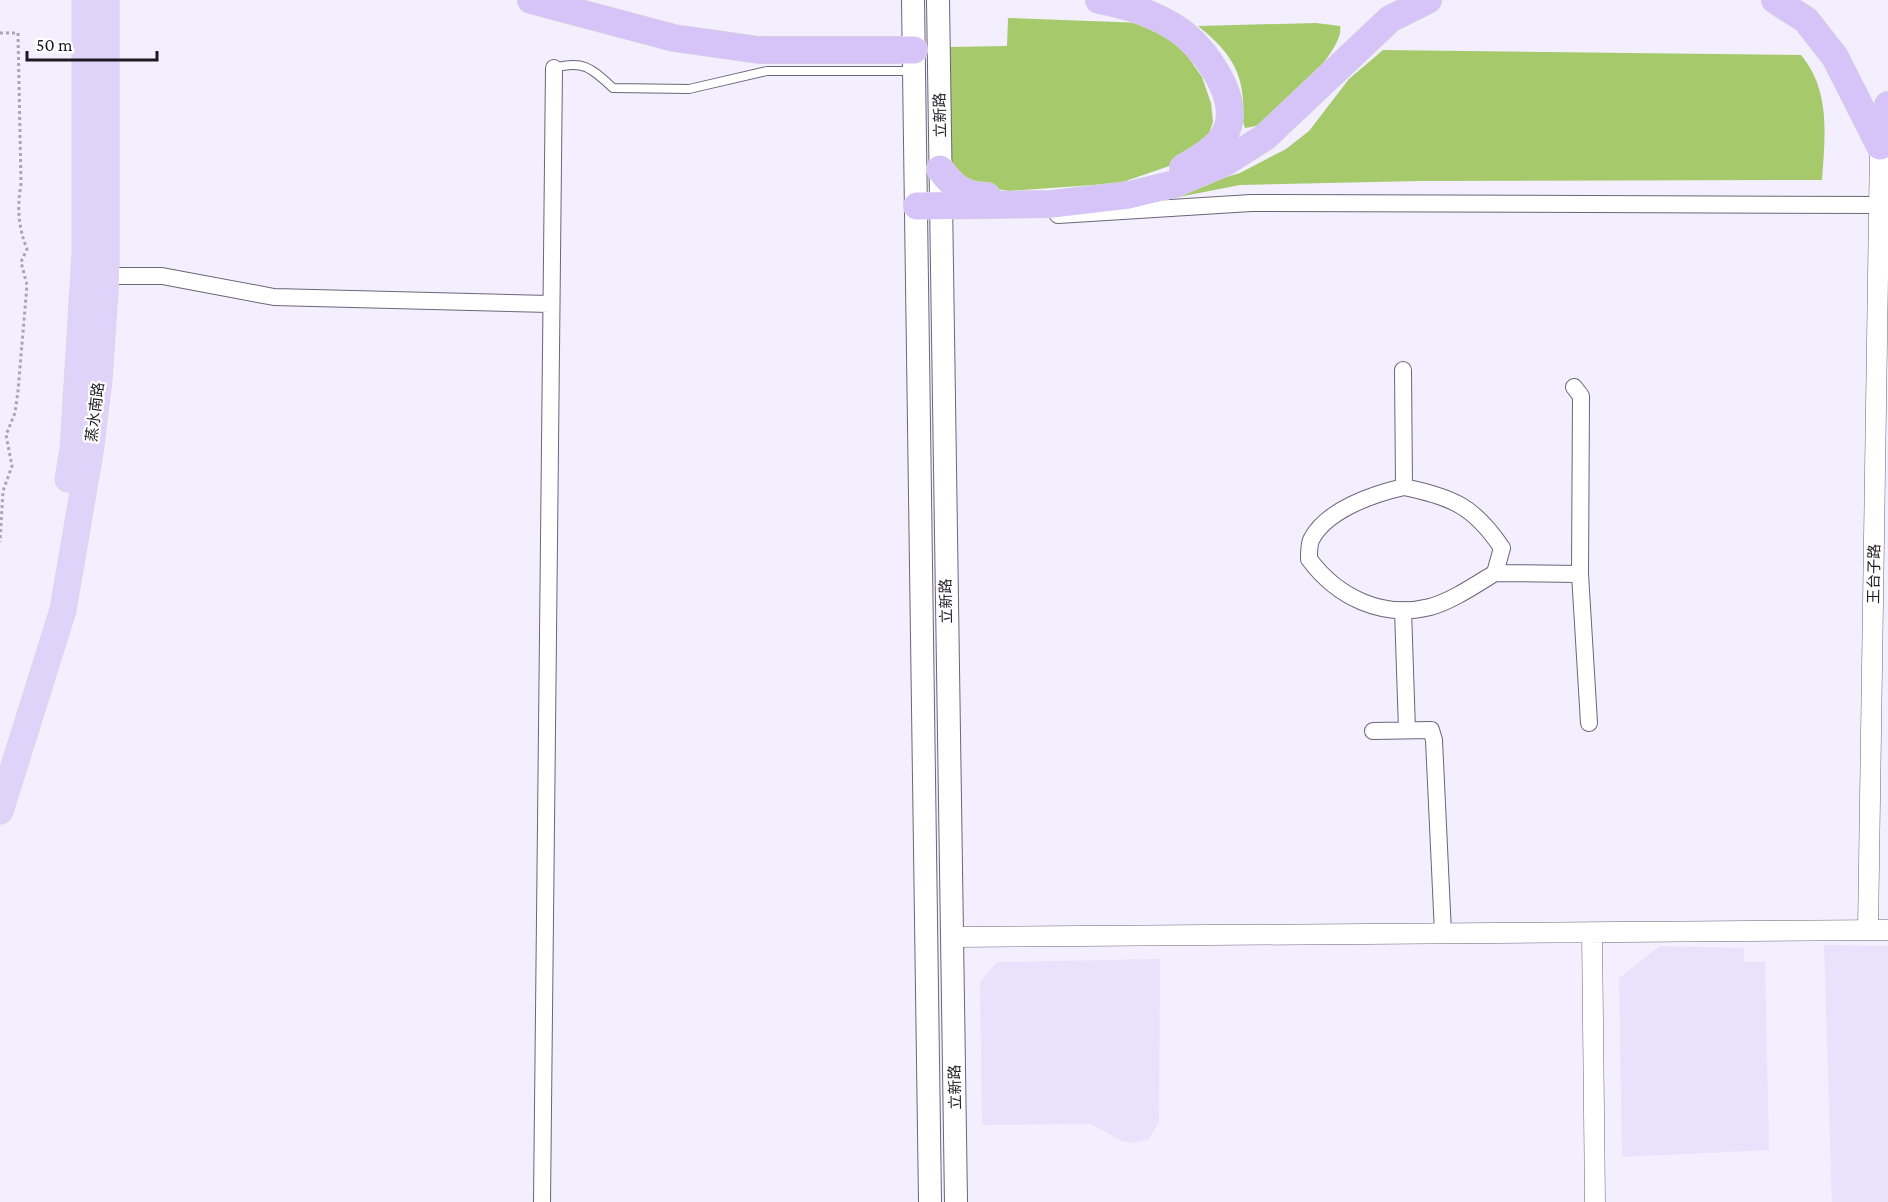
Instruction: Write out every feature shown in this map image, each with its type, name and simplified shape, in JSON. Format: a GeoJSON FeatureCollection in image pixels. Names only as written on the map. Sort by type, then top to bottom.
{"type":"FeatureCollection","features":[{"type":"Feature","properties":{"kind":"highway"},"geometry":{"type":"LineString","coordinates":[[531,0],[674,39],[759,50],[914,61]]}},
{"type":"Feature","properties":{"kind":"highway"},"geometry":{"type":"LineString","coordinates":[[940,169],[952,186],[972,196],[1056,197],[1133,188],[1170,175],[1200,158],[1217,143],[1228,129],[1229,112],[1221,80],[1201,50],[1179,30],[1126,4],[1099,0]]}},
{"type":"Feature","properties":{"kind":"highway"},"geometry":{"type":"LineString","coordinates":[[932,210],[1052,204],[1128,195],[1174,184],[1224,163],[1265,137],[1390,19],[1428,0]]}},
{"type":"Feature","properties":{"kind":"highway"},"geometry":{"type":"LineString","coordinates":[[1775,0],[1806,20],[1835,57],[1880,146]]}},
{"type":"Feature","properties":{"kind":"highway"},"geometry":{"type":"LineString","coordinates":[[1880,146],[1888,105]]}},
{"type":"Feature","properties":{"kind":"main road","name":"蒸水南路"},"geometry":{"type":"LineString","coordinates":[[0,755],[27,675],[54,575],[73,450],[85,255],[85,0]]}},
{"type":"Feature","properties":{"kind":"main road","name":"蒸水南路"},"geometry":{"type":"LineString","coordinates":[[0,811],[46,667],[70,575],[99,380],[106,276],[106,0]]}},
{"type":"Feature","properties":{"kind":"main road","name":"立新路"},"geometry":{"type":"LineString","coordinates":[[913,0],[914,61],[932,210],[953,937],[957,1202]]}},
{"type":"Feature","properties":{"kind":"main road","name":"立新路"},"geometry":{"type":"LineString","coordinates":[[930,1202],[932,210],[940,169],[938,0]]}},
{"type":"Feature","properties":{"kind":"street"},"geometry":{"type":"LineString","coordinates":[[542,1202],[554,68]]}},
{"type":"Feature","properties":{"kind":"street","name":"王台子路"},"geometry":{"type":"LineString","coordinates":[[1878,930],[1883,205],[1880,146]]}},
{"type":"Feature","properties":{"kind":"street"},"geometry":{"type":"LineString","coordinates":[[932,210],[1120,213],[1251,203],[1883,205]]}},
{"type":"Feature","properties":{"kind":"street"},"geometry":{"type":"LineString","coordinates":[[106,276],[162,276],[274,297],[550,304]]}},
{"type":"Feature","properties":{"kind":"street"},"geometry":{"type":"LineString","coordinates":[[1403,370],[1404,487]]}},
{"type":"Feature","properties":{"kind":"street"},"geometry":{"type":"LineString","coordinates":[[1574,387],[1581,396],[1580,574],[1589,723]]}},
{"type":"Feature","properties":{"kind":"street"},"geometry":{"type":"LineString","coordinates":[[1495,573],[1502,548],[1484,522],[1444,495],[1404,487],[1369,495],[1332,517],[1310,541],[1309,560],[1324,580],[1348,597],[1374,606],[1403,610],[1431,606],[1495,573],[1580,574]]}},
{"type":"Feature","properties":{"kind":"street"},"geometry":{"type":"LineString","coordinates":[[1403,610],[1407,730]]}},
{"type":"Feature","properties":{"kind":"street"},"geometry":{"type":"LineString","coordinates":[[1373,730],[1431,730],[1434,740],[1443,933]]}},
{"type":"Feature","properties":{"kind":"street"},"geometry":{"type":"LineString","coordinates":[[953,937],[1878,930]]}},
{"type":"Feature","properties":{"kind":"street"},"geometry":{"type":"LineString","coordinates":[[1592,932],[1594,1202]]}},
{"type":"Feature","properties":{"kind":"lane"},"geometry":{"type":"LineString","coordinates":[[554,68],[572,63],[589,67],[613,88],[689,89],[767,72],[914,61]]}},
{"type":"Feature","properties":{"kind":"path"},"geometry":{"type":"LineString","coordinates":[[0,33],[18,33],[21,184],[18,204],[20,229],[27,249],[21,262],[27,285],[15,414],[6,435],[12,466],[3,491],[0,542]]}},
{"type":"Feature","properties":{"kind":"shaded area"},"geometry":{"type":"Polygon","coordinates":[[[1824,945],[1888,946],[1888,1202],[1832,1202],[1824,945]]]}},
{"type":"Feature","properties":{"kind":"shaded area"},"geometry":{"type":"Polygon","coordinates":[[[1660,946],[1744,948],[1744,962],[1765,962],[1769,1150],[1622,1157],[1619,978],[1660,946]]]}},
{"type":"Feature","properties":{"kind":"shaded area"},"geometry":{"type":"Polygon","coordinates":[[[1160,959],[1159,1122],[1149,1139],[1135,1143],[1122,1141],[1091,1124],[982,1125],[980,982],[997,962],[1160,959]]]}},
{"type":"Feature","properties":{"kind":"green space"},"geometry":{"type":"Polygon","coordinates":[[[1008,18],[1143,23],[1163,32],[1183,50],[1202,77],[1211,103],[1213,122],[1207,140],[1175,164],[1120,183],[1009,191],[966,184],[950,172],[949,47],[1007,46],[1008,18]]]}},
{"type":"Feature","properties":{"kind":"green space"},"geometry":{"type":"Polygon","coordinates":[[[1316,23],[1340,26],[1339,36],[1333,49],[1311,78],[1284,105],[1263,123],[1245,128],[1242,88],[1235,67],[1216,42],[1198,26],[1316,23]]]}},
{"type":"Feature","properties":{"kind":"green space"},"geometry":{"type":"Polygon","coordinates":[[[1383,50],[1801,55],[1811,69],[1822,99],[1825,131],[1822,180],[1420,181],[1240,185],[1153,202],[1157,198],[1240,173],[1286,149],[1309,131],[1349,79],[1383,50]]]}}]}
